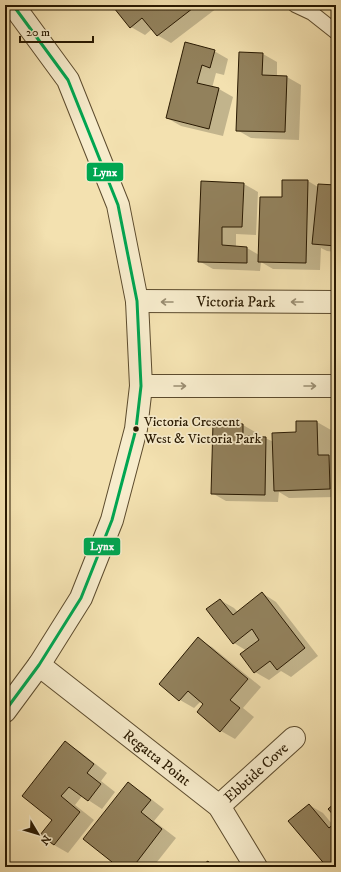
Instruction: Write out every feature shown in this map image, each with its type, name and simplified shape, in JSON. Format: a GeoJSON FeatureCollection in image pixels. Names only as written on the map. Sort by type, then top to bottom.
{"type":"FeatureCollection","features":[{"type":"Feature","properties":{"kind":"street"},"geometry":{"type":"LineString","coordinates":[[5,710],[39,665],[81,598],[112,520],[136,429],[141,386],[137,301],[118,205],[68,80],[13,5]]}},
{"type":"Feature","properties":{"kind":"street","name":"Victoria Park"},"geometry":{"type":"LineString","coordinates":[[137,301],[336,302]]}},
{"type":"Feature","properties":{"kind":"street"},"geometry":{"type":"LineString","coordinates":[[141,386],[336,386]]}},
{"type":"Feature","properties":{"kind":"street","name":"Regatta Point"},"geometry":{"type":"LineString","coordinates":[[39,665],[219,806],[256,867]]}},
{"type":"Feature","properties":{"kind":"street","name":"Ebbtide Cove"},"geometry":{"type":"LineString","coordinates":[[219,806],[294,738]]}},
{"type":"Feature","properties":{"kind":"lane"},"geometry":{"type":"LineString","coordinates":[[295,5],[312,13],[336,32]]}},
{"type":"Feature","properties":{"kind":"building"},"geometry":{"type":"Polygon","coordinates":[[[118,5],[197,5],[157,36],[142,18],[130,28],[114,8],[118,5]]]}},
{"type":"Feature","properties":{"kind":"building"},"geometry":{"type":"Polygon","coordinates":[[[185,42],[215,50],[210,68],[202,65],[197,83],[219,88],[209,129],[166,118],[185,42]]]}},
{"type":"Feature","properties":{"kind":"building"},"geometry":{"type":"Polygon","coordinates":[[[239,52],[263,53],[262,75],[287,76],[285,132],[236,131],[239,52]]]}},
{"type":"Feature","properties":{"kind":"building"},"geometry":{"type":"Polygon","coordinates":[[[282,180],[308,180],[306,263],[258,262],[260,197],[282,197],[282,180]]]}},
{"type":"Feature","properties":{"kind":"building"},"geometry":{"type":"Polygon","coordinates":[[[201,181],[244,183],[242,227],[222,227],[222,245],[247,247],[247,263],[198,262],[201,181]]]}},
{"type":"Feature","properties":{"kind":"building"},"geometry":{"type":"Polygon","coordinates":[[[318,184],[336,185],[336,246],[312,244],[318,184]]]}},
{"type":"Feature","properties":{"kind":"building"},"geometry":{"type":"Polygon","coordinates":[[[296,421],[317,421],[318,455],[329,455],[330,489],[274,491],[272,433],[296,432],[296,421]]]}},
{"type":"Feature","properties":{"kind":"building"},"geometry":{"type":"Polygon","coordinates":[[[213,423],[243,424],[243,436],[266,437],[265,495],[211,494],[213,423]]]}},
{"type":"Feature","properties":{"kind":"building"},"geometry":{"type":"Polygon","coordinates":[[[262,592],[305,648],[277,670],[270,661],[254,673],[240,654],[259,640],[252,629],[233,644],[206,609],[220,599],[233,615],[262,592]]]}},
{"type":"Feature","properties":{"kind":"building"},"geometry":{"type":"Polygon","coordinates":[[[198,637],[248,679],[230,700],[240,708],[220,732],[197,712],[203,704],[188,691],[179,701],[159,684],[198,637]]]}},
{"type":"Feature","properties":{"kind":"building"},"geometry":{"type":"Polygon","coordinates":[[[65,741],[94,764],[87,773],[101,784],[88,801],[69,787],[61,796],[80,812],[54,845],[40,835],[52,820],[22,796],[65,741]]]}},
{"type":"Feature","properties":{"kind":"building"},"geometry":{"type":"Polygon","coordinates":[[[128,782],[151,800],[141,812],[162,829],[133,867],[108,867],[112,862],[83,839],[128,782]]]}},
{"type":"Feature","properties":{"kind":"building"},"geometry":{"type":"Polygon","coordinates":[[[336,802],[336,818],[328,809],[336,802]]]}},
{"type":"Feature","properties":{"kind":"building"},"geometry":{"type":"Polygon","coordinates":[[[309,804],[329,828],[336,822],[336,867],[327,867],[288,821],[309,804]]]}},
{"type":"Feature","properties":{"kind":"building"},"geometry":{"type":"Polygon","coordinates":[[[208,861],[212,867],[199,867],[208,861]]]}},
{"type":"Feature","properties":{"kind":"transit line","name":"Lynx"},"geometry":{"type":"LineString","coordinates":[[5,711],[39,665],[81,598],[112,520],[136,429],[141,386],[137,301],[118,205],[68,80],[13,5]]}},
{"type":"Feature","properties":{"kind":"place","name":"Victoria Crescent West & Victoria Park"},"geometry":{"type":"Point","coordinates":[136,429]}}]}
